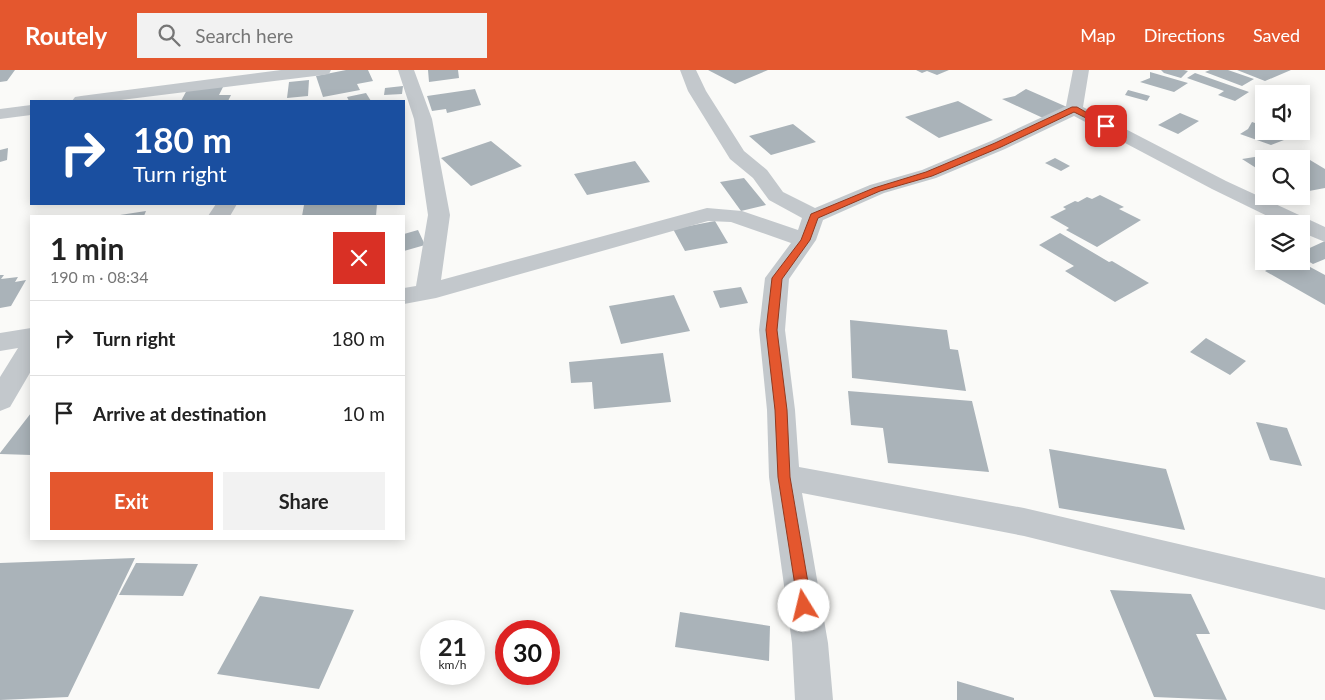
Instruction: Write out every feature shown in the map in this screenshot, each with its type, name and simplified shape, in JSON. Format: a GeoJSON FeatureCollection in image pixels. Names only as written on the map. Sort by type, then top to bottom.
{"type":"FeatureCollection","features":[{"type":"Feature","properties":{"kind":"street"},"geometry":{"type":"LineString","coordinates":[[88,100],[125,94],[274,80],[323,70]]}},
{"type":"Feature","properties":{"kind":"street"},"geometry":{"type":"LineString","coordinates":[[406,70],[423,119],[439,215],[427,292]]}},
{"type":"Feature","properties":{"kind":"street"},"geometry":{"type":"LineString","coordinates":[[688,70],[697,91],[737,155],[760,174],[776,196],[814,216]]}},
{"type":"Feature","properties":{"kind":"street"},"geometry":{"type":"LineString","coordinates":[[1074,109],[1081,70]]}},
{"type":"Feature","properties":{"kind":"street"},"geometry":{"type":"LineString","coordinates":[[814,700],[810,643],[784,477],[781,410],[772,330],[777,278],[805,240],[814,216],[877,189],[929,174],[998,145],[1074,109]]}},
{"type":"Feature","properties":{"kind":"street"},"geometry":{"type":"LineString","coordinates":[[1074,109],[1219,185],[1325,235]]}},
{"type":"Feature","properties":{"kind":"street"},"geometry":{"type":"LineString","coordinates":[[0,114],[30,110]]}},
{"type":"Feature","properties":{"kind":"street"},"geometry":{"type":"LineString","coordinates":[[405,296],[427,292],[708,214],[734,216],[805,240]]}},
{"type":"Feature","properties":{"kind":"street"},"geometry":{"type":"LineString","coordinates":[[0,342],[30,337]]}},
{"type":"Feature","properties":{"kind":"street"},"geometry":{"type":"LineString","coordinates":[[0,400],[30,351]]}},
{"type":"Feature","properties":{"kind":"street"},"geometry":{"type":"LineString","coordinates":[[784,477],[1024,522],[1325,594]]}},
{"type":"Feature","properties":{"kind":"building"},"geometry":{"type":"Polygon","coordinates":[[[0,70],[15,70],[7,81],[0,82],[0,70]]]}},
{"type":"Feature","properties":{"kind":"building"},"geometry":{"type":"Polygon","coordinates":[[[346,70],[368,70],[373,81],[357,84],[360,90],[323,97],[316,76],[346,70]]]}},
{"type":"Feature","properties":{"kind":"building"},"geometry":{"type":"Polygon","coordinates":[[[428,70],[458,70],[459,78],[429,82],[428,70]]]}},
{"type":"Feature","properties":{"kind":"building"},"geometry":{"type":"Polygon","coordinates":[[[708,70],[768,70],[735,84],[708,70]]]}},
{"type":"Feature","properties":{"kind":"building"},"geometry":{"type":"Polygon","coordinates":[[[916,70],[949,70],[937,75],[927,71],[922,73],[916,70]]]}},
{"type":"Feature","properties":{"kind":"building"},"geometry":{"type":"Polygon","coordinates":[[[1161,70],[1188,71],[1181,78],[1164,73],[1161,70]]]}},
{"type":"Feature","properties":{"kind":"building"},"geometry":{"type":"Polygon","coordinates":[[[1210,70],[1228,70],[1254,79],[1242,86],[1205,72],[1210,70]]]}},
{"type":"Feature","properties":{"kind":"building"},"geometry":{"type":"Polygon","coordinates":[[[1237,70],[1291,70],[1265,81],[1237,70]]]}},
{"type":"Feature","properties":{"kind":"building"},"geometry":{"type":"Polygon","coordinates":[[[1150,72],[1188,83],[1174,92],[1140,82],[1150,78],[1150,72]]]}},
{"type":"Feature","properties":{"kind":"building"},"geometry":{"type":"Polygon","coordinates":[[[1195,73],[1249,92],[1235,101],[1218,95],[1224,91],[1187,78],[1195,73]]]}},
{"type":"Feature","properties":{"kind":"building"},"geometry":{"type":"Polygon","coordinates":[[[309,80],[308,96],[287,98],[289,82],[309,80]]]}},
{"type":"Feature","properties":{"kind":"building"},"geometry":{"type":"Polygon","coordinates":[[[224,85],[219,95],[231,95],[228,100],[182,100],[188,88],[224,85]]]}},
{"type":"Feature","properties":{"kind":"building"},"geometry":{"type":"Polygon","coordinates":[[[403,86],[402,94],[384,95],[385,88],[403,86]]]}},
{"type":"Feature","properties":{"kind":"building"},"geometry":{"type":"Polygon","coordinates":[[[475,89],[481,105],[447,113],[446,109],[432,111],[427,96],[475,89]]]}},
{"type":"Feature","properties":{"kind":"building"},"geometry":{"type":"Polygon","coordinates":[[[1026,89],[1067,107],[1043,118],[1002,99],[1015,96],[1026,89]]]}},
{"type":"Feature","properties":{"kind":"building"},"geometry":{"type":"Polygon","coordinates":[[[1128,90],[1150,96],[1147,101],[1125,95],[1128,90]]]}},
{"type":"Feature","properties":{"kind":"building"},"geometry":{"type":"Polygon","coordinates":[[[366,93],[370,100],[348,100],[347,97],[366,93]]]}},
{"type":"Feature","properties":{"kind":"building"},"geometry":{"type":"Polygon","coordinates":[[[958,101],[993,120],[939,138],[905,117],[958,101]]]}},
{"type":"Feature","properties":{"kind":"building"},"geometry":{"type":"Polygon","coordinates":[[[1180,113],[1199,121],[1178,134],[1158,125],[1180,113]]]}},
{"type":"Feature","properties":{"kind":"building"},"geometry":{"type":"Polygon","coordinates":[[[1252,122],[1255,123],[1255,139],[1240,134],[1248,129],[1252,122]]]}},
{"type":"Feature","properties":{"kind":"building"},"geometry":{"type":"Polygon","coordinates":[[[793,124],[816,142],[771,155],[749,136],[793,124]]]}},
{"type":"Feature","properties":{"kind":"building"},"geometry":{"type":"Polygon","coordinates":[[[1257,140],[1284,140],[1271,145],[1257,140]]]}},
{"type":"Feature","properties":{"kind":"building"},"geometry":{"type":"Polygon","coordinates":[[[491,141],[522,166],[471,186],[441,158],[491,141]]]}},
{"type":"Feature","properties":{"kind":"building"},"geometry":{"type":"Polygon","coordinates":[[[8,148],[7,160],[0,162],[0,150],[8,148]]]}},
{"type":"Feature","properties":{"kind":"building"},"geometry":{"type":"Polygon","coordinates":[[[1255,157],[1255,167],[1242,159],[1255,157]]]}},
{"type":"Feature","properties":{"kind":"building"},"geometry":{"type":"Polygon","coordinates":[[[1055,158],[1070,166],[1061,171],[1045,163],[1055,158]]]}},
{"type":"Feature","properties":{"kind":"building"},"geometry":{"type":"Polygon","coordinates":[[[1310,160],[1325,169],[1325,188],[1310,191],[1310,160]]]}},
{"type":"Feature","properties":{"kind":"building"},"geometry":{"type":"Polygon","coordinates":[[[635,161],[650,182],[587,195],[574,174],[635,161]]]}},
{"type":"Feature","properties":{"kind":"building"},"geometry":{"type":"Polygon","coordinates":[[[744,178],[766,205],[741,211],[720,182],[744,178]]]}},
{"type":"Feature","properties":{"kind":"building"},"geometry":{"type":"Polygon","coordinates":[[[1100,195],[1124,207],[1119,209],[1141,220],[1097,247],[1066,230],[1069,228],[1050,217],[1066,209],[1063,207],[1075,201],[1078,202],[1087,197],[1092,199],[1100,195]]]}},
{"type":"Feature","properties":{"kind":"building"},"geometry":{"type":"Polygon","coordinates":[[[304,205],[377,205],[376,215],[302,215],[304,205]]]}},
{"type":"Feature","properties":{"kind":"building"},"geometry":{"type":"Polygon","coordinates":[[[146,211],[144,215],[120,215],[146,211]]]}},
{"type":"Feature","properties":{"kind":"building"},"geometry":{"type":"Polygon","coordinates":[[[715,221],[728,243],[685,251],[673,229],[715,221]]]}},
{"type":"Feature","properties":{"kind":"building"},"geometry":{"type":"Polygon","coordinates":[[[418,230],[425,245],[405,251],[405,234],[418,230]]]}},
{"type":"Feature","properties":{"kind":"building"},"geometry":{"type":"Polygon","coordinates":[[[1060,233],[1149,283],[1115,302],[1065,271],[1074,266],[1039,245],[1060,233]]]}},
{"type":"Feature","properties":{"kind":"building"},"geometry":{"type":"Polygon","coordinates":[[[1325,241],[1325,259],[1313,264],[1310,262],[1310,248],[1325,241]]]}},
{"type":"Feature","properties":{"kind":"building"},"geometry":{"type":"Polygon","coordinates":[[[1310,267],[1325,275],[1325,305],[1265,271],[1310,270],[1310,267]]]}},
{"type":"Feature","properties":{"kind":"building"},"geometry":{"type":"Polygon","coordinates":[[[0,275],[4,275],[1,279],[18,277],[15,282],[26,280],[11,306],[0,308],[0,275]]]}},
{"type":"Feature","properties":{"kind":"building"},"geometry":{"type":"Polygon","coordinates":[[[741,287],[748,303],[720,308],[713,291],[741,287]]]}},
{"type":"Feature","properties":{"kind":"building"},"geometry":{"type":"Polygon","coordinates":[[[674,295],[690,331],[621,344],[609,306],[674,295]]]}},
{"type":"Feature","properties":{"kind":"building"},"geometry":{"type":"Polygon","coordinates":[[[850,320],[947,330],[950,349],[958,350],[966,391],[852,378],[850,320]]]}},
{"type":"Feature","properties":{"kind":"building"},"geometry":{"type":"Polygon","coordinates":[[[1206,338],[1246,361],[1230,375],[1190,352],[1206,338]]]}},
{"type":"Feature","properties":{"kind":"building"},"geometry":{"type":"Polygon","coordinates":[[[663,353],[671,402],[594,409],[592,382],[571,383],[569,362],[663,353]]]}},
{"type":"Feature","properties":{"kind":"building"},"geometry":{"type":"Polygon","coordinates":[[[848,391],[972,401],[989,472],[888,463],[883,428],[851,425],[848,391]]]}},
{"type":"Feature","properties":{"kind":"building"},"geometry":{"type":"Polygon","coordinates":[[[30,414],[30,455],[0,453],[30,414]]]}},
{"type":"Feature","properties":{"kind":"building"},"geometry":{"type":"Polygon","coordinates":[[[1256,422],[1287,428],[1302,466],[1270,460],[1256,422]]]}},
{"type":"Feature","properties":{"kind":"building"},"geometry":{"type":"Polygon","coordinates":[[[1049,449],[1166,469],[1185,530],[1059,508],[1049,449]]]}},
{"type":"Feature","properties":{"kind":"building"},"geometry":{"type":"Polygon","coordinates":[[[135,558],[68,697],[0,700],[0,563],[135,558]]]}},
{"type":"Feature","properties":{"kind":"building"},"geometry":{"type":"Polygon","coordinates":[[[136,563],[198,564],[183,596],[119,595],[136,563]]]}},
{"type":"Feature","properties":{"kind":"building"},"geometry":{"type":"Polygon","coordinates":[[[1110,590],[1191,594],[1210,634],[1196,634],[1227,700],[1154,697],[1110,590]]]}},
{"type":"Feature","properties":{"kind":"building"},"geometry":{"type":"Polygon","coordinates":[[[260,596],[354,610],[319,689],[217,674],[260,596]]]}},
{"type":"Feature","properties":{"kind":"building"},"geometry":{"type":"Polygon","coordinates":[[[680,612],[770,626],[769,661],[675,647],[680,612]]]}},
{"type":"Feature","properties":{"kind":"building"},"geometry":{"type":"Polygon","coordinates":[[[957,681],[1014,698],[1014,700],[957,700],[957,681]]]}},
{"type":"Feature","properties":{"kind":"route"},"geometry":{"type":"LineString","coordinates":[[804,606],[784,477],[781,410],[772,330],[777,278],[805,240],[814,216],[877,189],[929,174],[998,145],[1074,109],[1106,126]]}}]}
